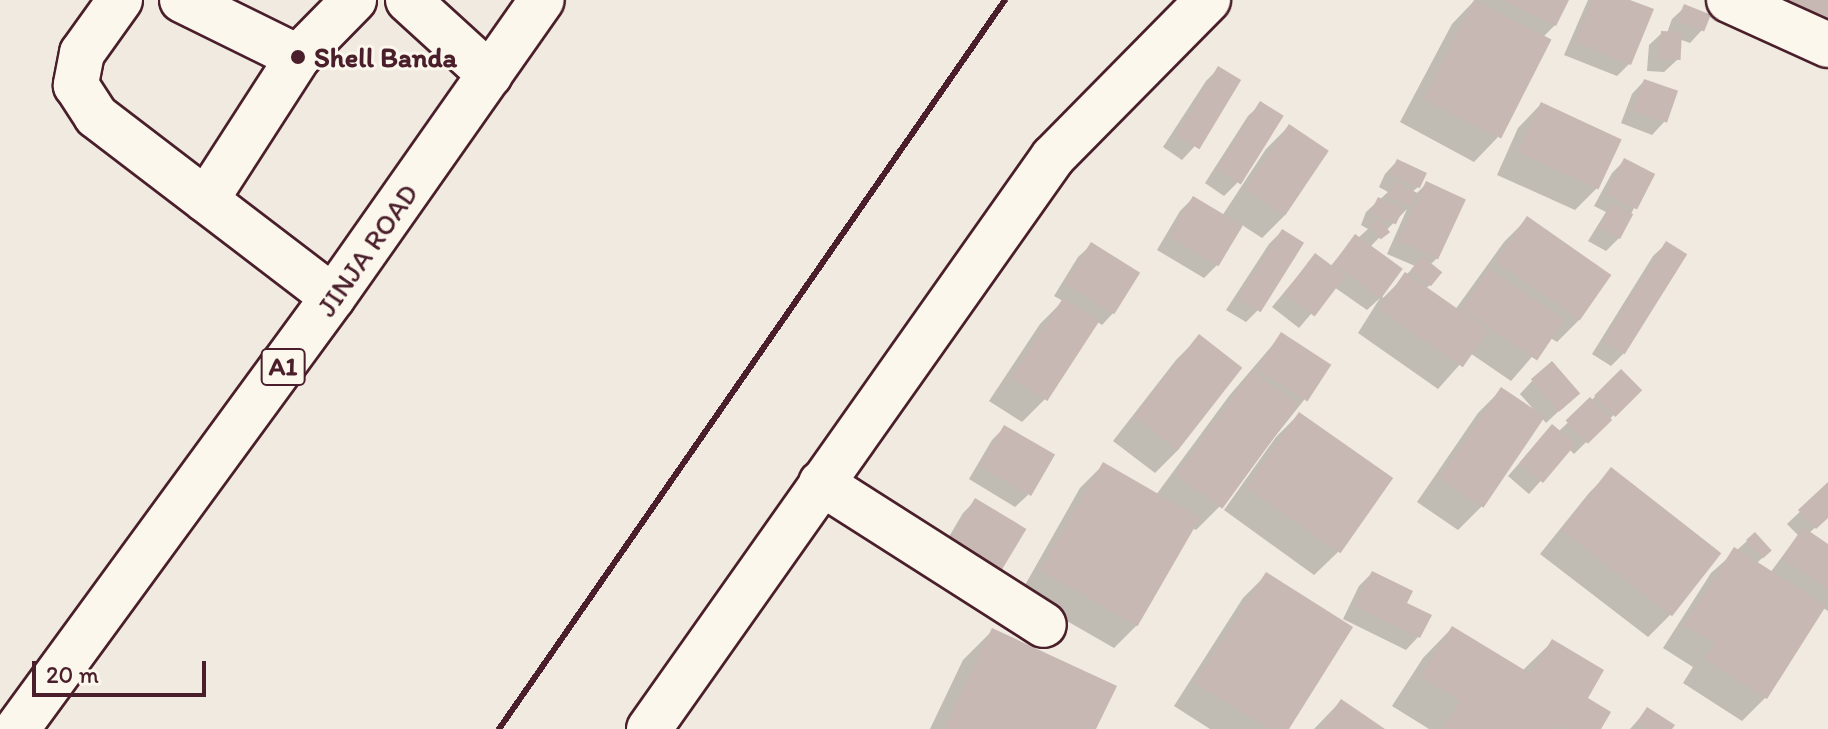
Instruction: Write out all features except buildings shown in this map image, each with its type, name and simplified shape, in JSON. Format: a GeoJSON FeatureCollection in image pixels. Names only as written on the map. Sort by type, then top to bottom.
{"type":"FeatureCollection","features":[{"type":"Feature","properties":{"kind":"main road"},"geometry":{"type":"LineString","coordinates":[[120,0],[82,53],[76,85],[96,116],[333,297]]}},
{"type":"Feature","properties":{"kind":"main road"},"geometry":{"type":"LineString","coordinates":[[182,0],[298,57]]}},
{"type":"Feature","properties":{"kind":"main road"},"geometry":{"type":"LineString","coordinates":[[206,200],[298,57],[354,0]]}},
{"type":"Feature","properties":{"kind":"main road"},"geometry":{"type":"LineString","coordinates":[[408,0],[490,75]]}},
{"type":"Feature","properties":{"kind":"main road","name":"JINJA ROAD"},"geometry":{"type":"LineString","coordinates":[[17,729],[333,297],[542,0]]}},
{"type":"Feature","properties":{"kind":"main road"},"geometry":{"type":"LineString","coordinates":[[649,729],[1053,157],[1208,0]]}},
{"type":"Feature","properties":{"kind":"main road"},"geometry":{"type":"LineString","coordinates":[[1729,0],[1828,45]]}},
{"type":"Feature","properties":{"kind":"main road"},"geometry":{"type":"LineString","coordinates":[[821,483],[1044,625]]}},
{"type":"Feature","properties":{"kind":"railway"},"geometry":{"type":"LineString","coordinates":[[499,729],[1005,0]]}},
{"type":"Feature","properties":{"kind":"place","name":"Shell Banda"},"geometry":{"type":"Point","coordinates":[298,57]}}]}
